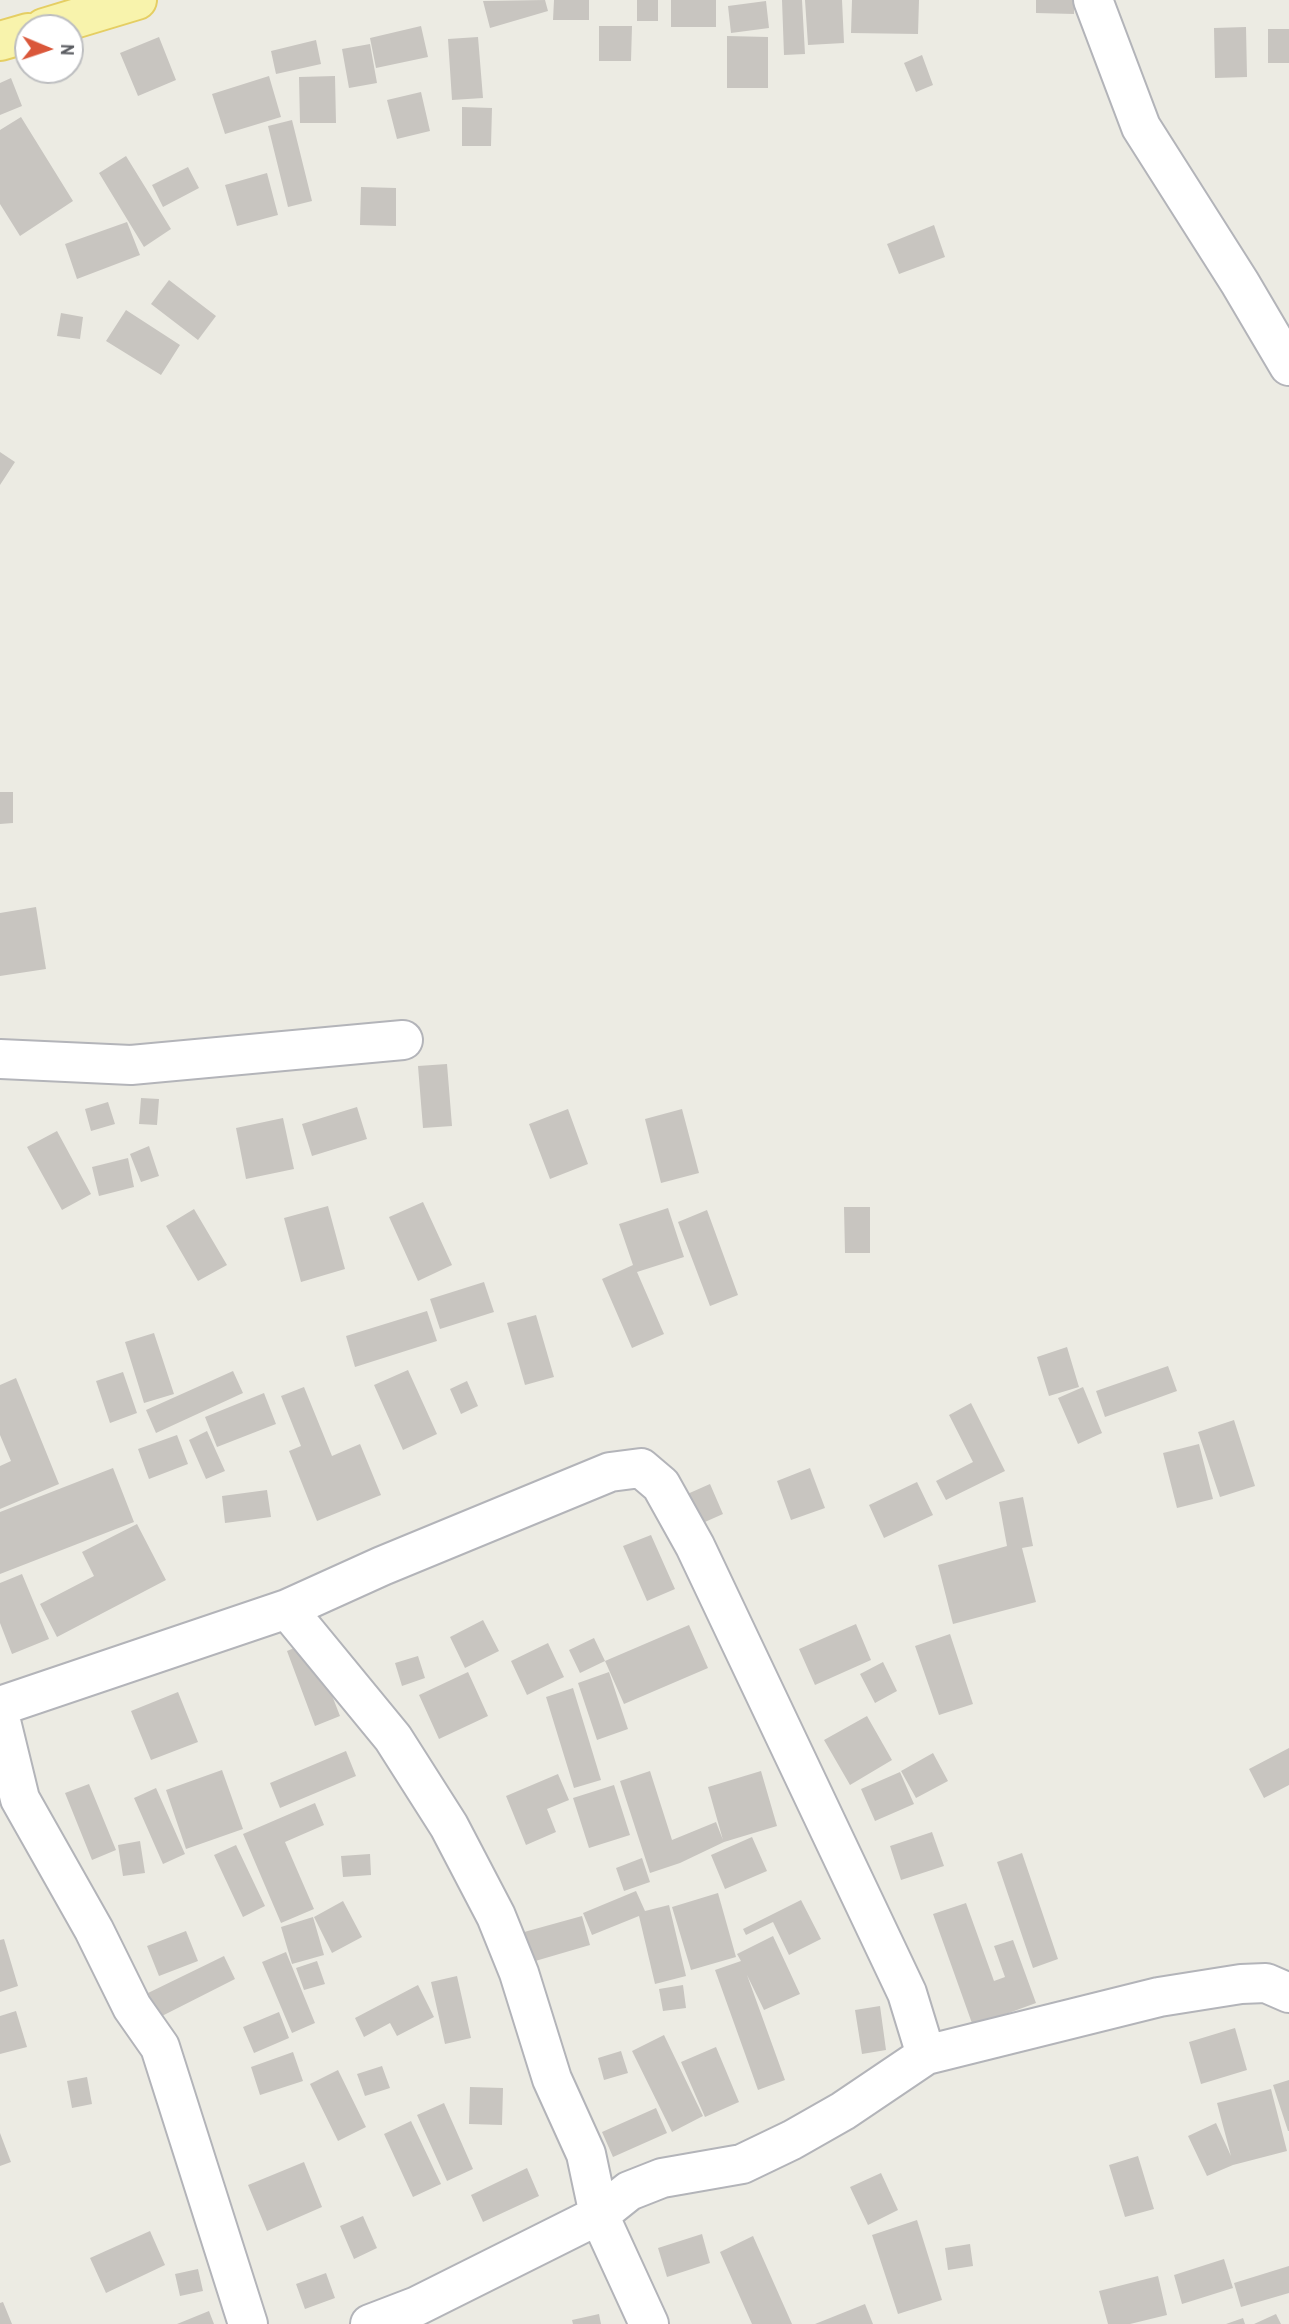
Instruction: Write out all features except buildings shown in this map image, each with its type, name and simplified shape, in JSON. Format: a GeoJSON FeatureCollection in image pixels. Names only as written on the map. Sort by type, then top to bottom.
{"type":"FeatureCollection","features":[{"type":"Feature","properties":{"kind":"main road"},"geometry":{"type":"LineString","coordinates":[[84,16],[137,0]]}},
{"type":"Feature","properties":{"kind":"street"},"geometry":{"type":"LineString","coordinates":[[1093,0],[1141,127],[1289,366]]}},
{"type":"Feature","properties":{"kind":"street"},"geometry":{"type":"LineString","coordinates":[[0,1059],[131,1065],[403,1040]]}},
{"type":"Feature","properties":{"kind":"street"},"geometry":{"type":"LineString","coordinates":[[0,1706],[287,1609],[382,1566],[610,1472],[641,1468],[661,1485],[695,1546],[907,1993],[926,2055]]}},
{"type":"Feature","properties":{"kind":"street"},"geometry":{"type":"LineString","coordinates":[[287,1609],[393,1738],[449,1826],[490,1905],[519,1973],[552,2079],[586,2154],[599,2215],[649,2324]]}},
{"type":"Feature","properties":{"kind":"street"},"geometry":{"type":"LineString","coordinates":[[0,1717],[20,1798],[94,1930],[132,2007],[160,2047],[248,2324]]}},
{"type":"Feature","properties":{"kind":"street"},"geometry":{"type":"LineString","coordinates":[[370,2324],[417,2306],[599,2215],[629,2190],[662,2178],[742,2164],[792,2140],[843,2111],[926,2055],[1159,1997],[1241,1984],[1266,1983],[1289,1993]]}}]}
